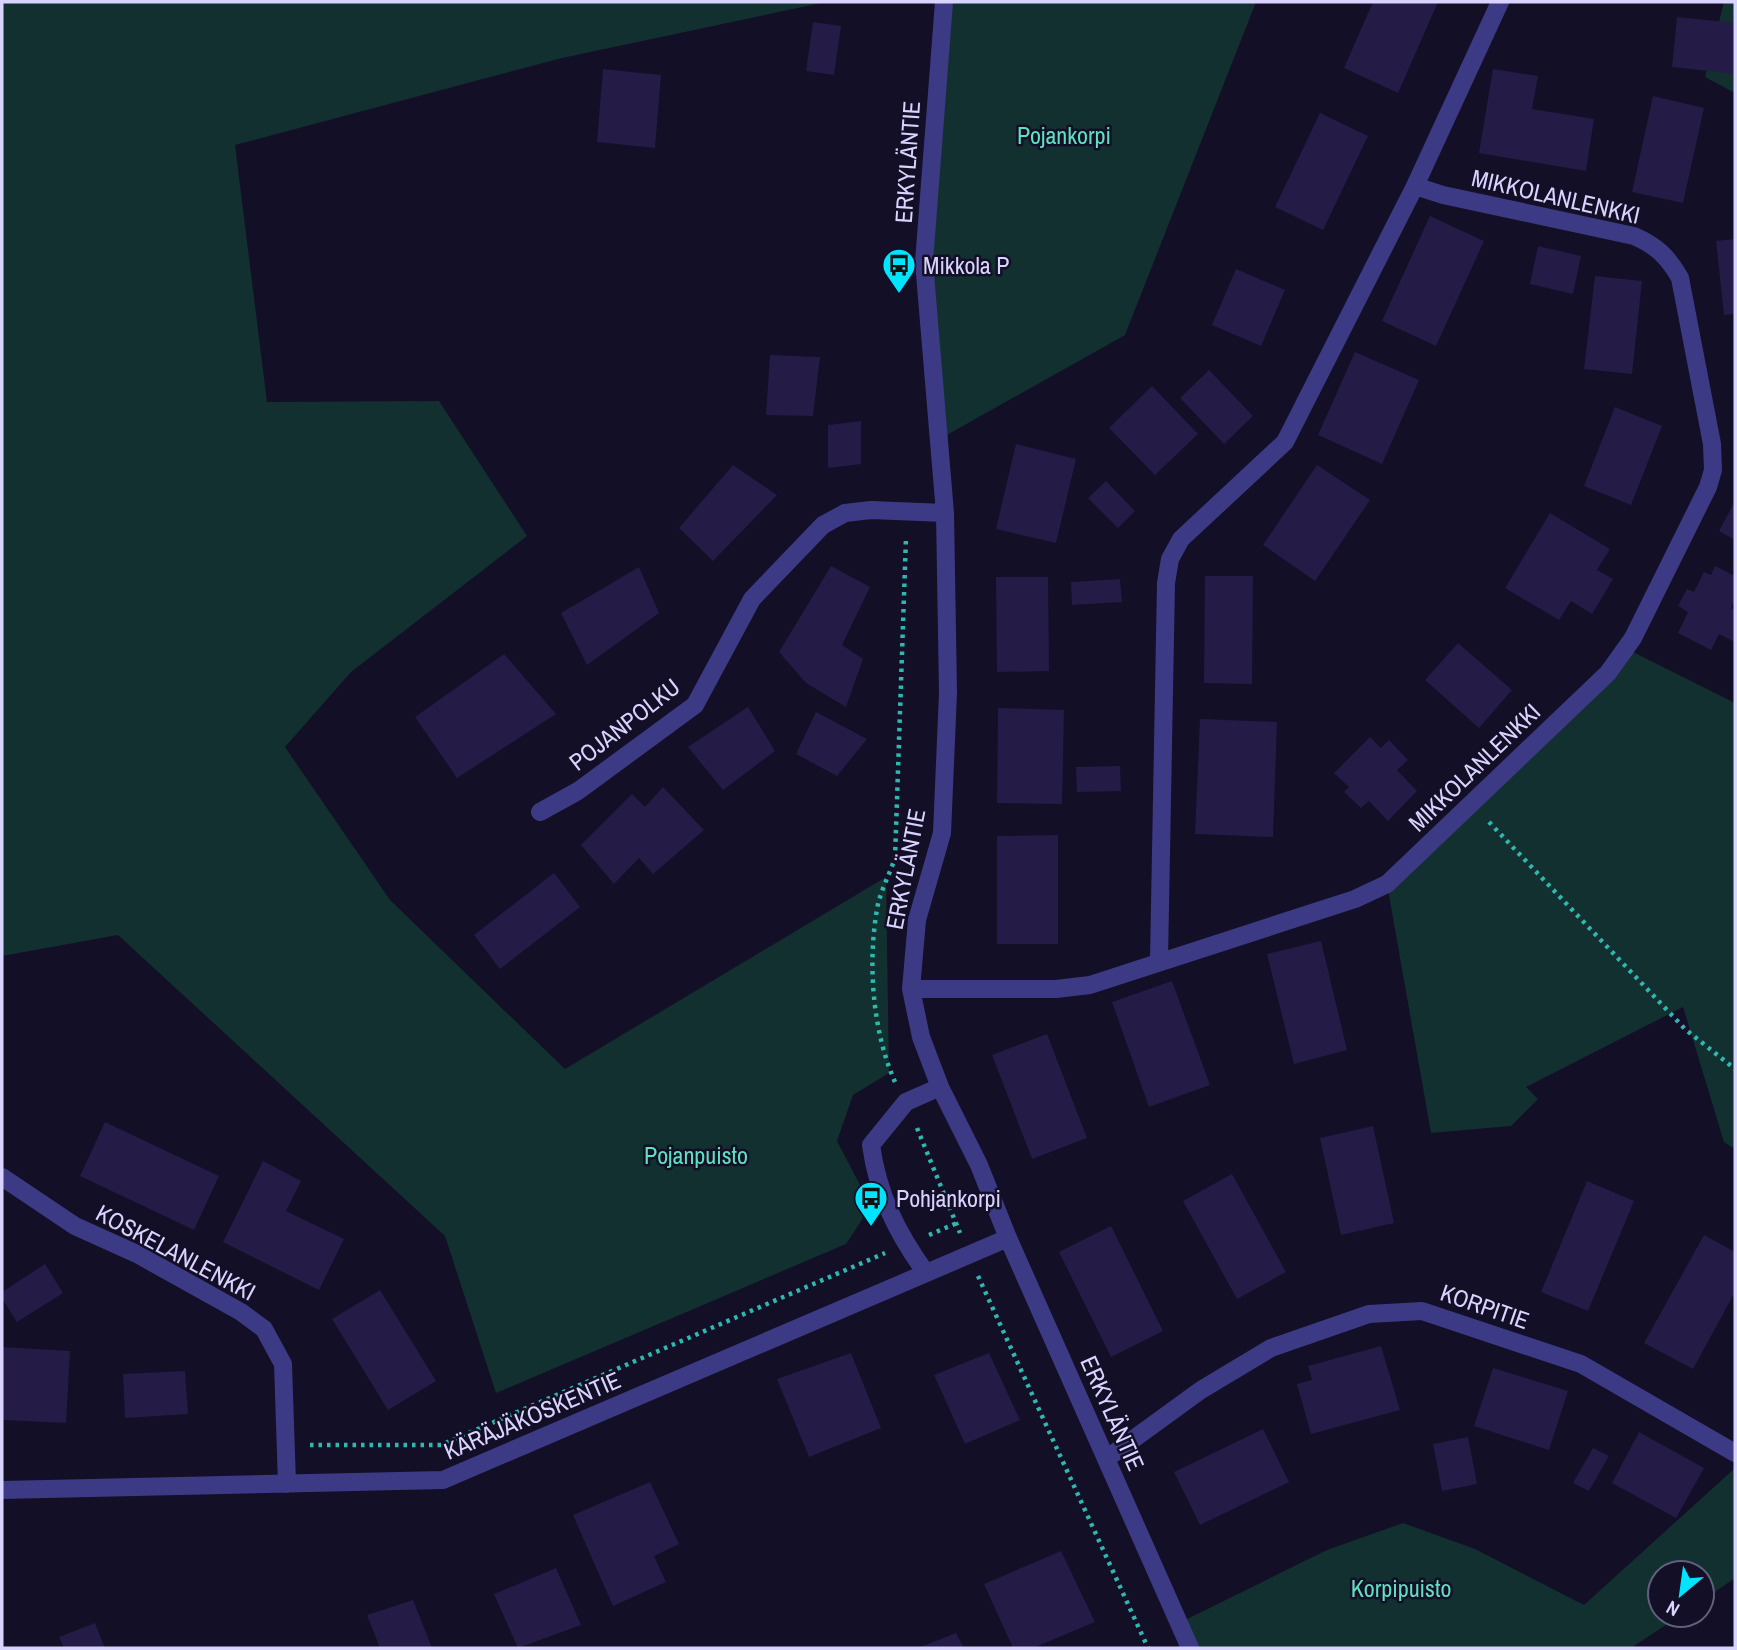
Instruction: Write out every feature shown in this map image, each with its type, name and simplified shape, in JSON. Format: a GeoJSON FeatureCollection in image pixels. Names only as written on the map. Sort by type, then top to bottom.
{"type":"FeatureCollection","features":[{"type":"Feature","properties":{"kind":"street","name":"ERKYLÄNTIE"},"geometry":{"type":"LineString","coordinates":[[944,2],[924,262],[945,513],[948,693],[942,833],[917,920],[911,989],[921,1037],[940,1087],[979,1165],[1185,1647]]}},
{"type":"Feature","properties":{"kind":"street"},"geometry":{"type":"LineString","coordinates":[[1159,960],[1166,583],[1170,559],[1181,539],[1197,522],[1285,442],[1415,186],[1500,2]]}},
{"type":"Feature","properties":{"kind":"street","name":"MIKKOLANLENKKI"},"geometry":{"type":"LineString","coordinates":[[911,989],[1056,989],[1090,985],[1159,960],[1354,899],[1387,884],[1608,673],[1633,638],[1708,487],[1713,470],[1712,444],[1680,278],[1660,251],[1634,236],[1443,195],[1415,186]]}},
{"type":"Feature","properties":{"kind":"street","name":"POJANPOLKU"},"geometry":{"type":"LineString","coordinates":[[540,812],[578,791],[695,705],[752,599],[823,525],[845,513],[945,513]]}},
{"type":"Feature","properties":{"kind":"street"},"geometry":{"type":"LineString","coordinates":[[926,1273],[905,1245],[876,1182],[871,1145],[906,1102],[940,1087]]}},
{"type":"Feature","properties":{"kind":"street","name":"KOSKELANLENKKI"},"geometry":{"type":"LineString","coordinates":[[2,1177],[75,1226],[137,1254],[241,1311],[264,1329],[283,1364],[287,1484]]}},
{"type":"Feature","properties":{"kind":"street","name":"KÄRÄJÄKOSKENTIE"},"geometry":{"type":"LineString","coordinates":[[2,1490],[443,1480],[1008,1238]]}},
{"type":"Feature","properties":{"kind":"street","name":"KORPITIE"},"geometry":{"type":"LineString","coordinates":[[1106,1459],[1201,1390],[1271,1348],[1368,1314],[1422,1311],[1581,1364],[1735,1453]]}},
{"type":"Feature","properties":{"kind":"path"},"geometry":{"type":"LineString","coordinates":[[1471,804],[1685,1029],[1735,1069]]}},
{"type":"Feature","properties":{"kind":"path"},"geometry":{"type":"LineString","coordinates":[[286,1445],[441,1445],[957,1223]]}},
{"type":"Feature","properties":{"kind":"green space","name":"Pojanpuisto"},"geometry":{"type":"Polygon","coordinates":[[[2,2],[826,2],[562,58],[235,145],[267,402],[439,401],[527,536],[351,672],[285,747],[390,900],[565,1069],[886,877],[889,1073],[853,1095],[837,1141],[871,1206],[846,1244],[496,1393],[445,1236],[118,935],[2,956],[2,2]]]}},
{"type":"Feature","properties":{"kind":"green space","name":"Pojankorpi"},"geometry":{"type":"Polygon","coordinates":[[[942,2],[1256,2],[1125,335],[938,440],[925,244],[942,2]]]}},
{"type":"Feature","properties":{"kind":"green space"},"geometry":{"type":"Polygon","coordinates":[[[1724,2],[1735,2],[1735,93],[1705,77],[1724,2]]]}},
{"type":"Feature","properties":{"kind":"green space"},"geometry":{"type":"Polygon","coordinates":[[[1625,648],[1735,703],[1735,1149],[1724,1142],[1683,1007],[1526,1087],[1538,1099],[1511,1126],[1431,1133],[1387,884],[1625,648]]]}},
{"type":"Feature","properties":{"kind":"green space","name":"Korpipuisto"},"geometry":{"type":"Polygon","coordinates":[[[1735,1468],[1735,1578],[1716,1591],[1716,1559],[1646,1559],[1646,1629],[1660,1629],[1631,1648],[1192,1648],[1179,1623],[1327,1550],[1403,1523],[1475,1549],[1584,1605],[1735,1468]]]}},
{"type":"Feature","properties":{"kind":"building"},"geometry":{"type":"Polygon","coordinates":[[[1373,2],[1438,2],[1398,93],[1344,68],[1373,2]]]}},
{"type":"Feature","properties":{"kind":"building"},"geometry":{"type":"Polygon","coordinates":[[[1677,17],[1735,23],[1735,74],[1672,67],[1677,17]]]}},
{"type":"Feature","properties":{"kind":"building"},"geometry":{"type":"Polygon","coordinates":[[[813,22],[841,26],[834,75],[806,71],[813,22]]]}},
{"type":"Feature","properties":{"kind":"building"},"geometry":{"type":"Polygon","coordinates":[[[603,69],[661,75],[655,148],[597,142],[603,69]]]}},
{"type":"Feature","properties":{"kind":"building"},"geometry":{"type":"Polygon","coordinates":[[[1493,69],[1538,76],[1532,109],[1594,119],[1586,171],[1479,153],[1493,69]]]}},
{"type":"Feature","properties":{"kind":"building"},"geometry":{"type":"Polygon","coordinates":[[[1653,96],[1704,108],[1683,203],[1632,192],[1653,96]]]}},
{"type":"Feature","properties":{"kind":"building"},"geometry":{"type":"Polygon","coordinates":[[[1320,113],[1368,136],[1323,230],[1275,207],[1320,113]]]}},
{"type":"Feature","properties":{"kind":"building"},"geometry":{"type":"Polygon","coordinates":[[[1430,216],[1484,241],[1436,346],[1382,321],[1430,216]]]}},
{"type":"Feature","properties":{"kind":"building"},"geometry":{"type":"Polygon","coordinates":[[[1735,239],[1735,314],[1724,315],[1716,241],[1735,239]]]}},
{"type":"Feature","properties":{"kind":"building"},"geometry":{"type":"Polygon","coordinates":[[[1538,246],[1581,256],[1573,294],[1530,284],[1538,246]]]}},
{"type":"Feature","properties":{"kind":"building"},"geometry":{"type":"Polygon","coordinates":[[[1236,269],[1285,290],[1261,346],[1212,325],[1236,269]]]}},
{"type":"Feature","properties":{"kind":"building"},"geometry":{"type":"Polygon","coordinates":[[[1595,276],[1642,281],[1632,374],[1584,369],[1595,276]]]}},
{"type":"Feature","properties":{"kind":"building"},"geometry":{"type":"Polygon","coordinates":[[[1355,352],[1419,380],[1382,464],[1318,435],[1355,352]]]}},
{"type":"Feature","properties":{"kind":"building"},"geometry":{"type":"Polygon","coordinates":[[[770,355],[820,357],[813,416],[766,415],[770,355]]]}},
{"type":"Feature","properties":{"kind":"building"},"geometry":{"type":"Polygon","coordinates":[[[1209,370],[1253,416],[1224,444],[1180,398],[1209,370]]]}},
{"type":"Feature","properties":{"kind":"building"},"geometry":{"type":"Polygon","coordinates":[[[1152,386],[1198,434],[1155,475],[1109,428],[1152,386]]]}},
{"type":"Feature","properties":{"kind":"building"},"geometry":{"type":"Polygon","coordinates":[[[1615,407],[1662,426],[1631,505],[1584,486],[1615,407]]]}},
{"type":"Feature","properties":{"kind":"building"},"geometry":{"type":"Polygon","coordinates":[[[861,421],[861,464],[828,468],[828,425],[861,421]]]}},
{"type":"Feature","properties":{"kind":"building"},"geometry":{"type":"Polygon","coordinates":[[[1016,444],[1076,459],[1056,543],[996,529],[1016,444]]]}},
{"type":"Feature","properties":{"kind":"building"},"geometry":{"type":"Polygon","coordinates":[[[733,465],[777,495],[713,561],[679,528],[733,465]]]}},
{"type":"Feature","properties":{"kind":"building"},"geometry":{"type":"Polygon","coordinates":[[[1317,465],[1370,500],[1315,581],[1263,545],[1317,465]]]}},
{"type":"Feature","properties":{"kind":"building"},"geometry":{"type":"Polygon","coordinates":[[[1106,481],[1135,511],[1118,528],[1088,498],[1106,481]]]}},
{"type":"Feature","properties":{"kind":"building"},"geometry":{"type":"Polygon","coordinates":[[[1735,501],[1735,540],[1719,531],[1735,501]]]}},
{"type":"Feature","properties":{"kind":"building"},"geometry":{"type":"Polygon","coordinates":[[[1550,513],[1610,549],[1597,570],[1613,579],[1592,614],[1571,601],[1559,620],[1505,588],[1550,513]]]}},
{"type":"Feature","properties":{"kind":"building"},"geometry":{"type":"Polygon","coordinates":[[[831,566],[870,587],[842,645],[863,659],[846,707],[806,683],[779,652],[831,566]]]}},
{"type":"Feature","properties":{"kind":"building"},"geometry":{"type":"Polygon","coordinates":[[[1715,566],[1735,576],[1735,599],[1731,608],[1735,610],[1735,642],[1719,634],[1711,650],[1678,633],[1688,612],[1678,606],[1687,589],[1694,592],[1704,572],[1711,575],[1715,566]]]}},
{"type":"Feature","properties":{"kind":"building"},"geometry":{"type":"Polygon","coordinates":[[[639,567],[659,613],[587,665],[561,613],[639,567]]]}},
{"type":"Feature","properties":{"kind":"building"},"geometry":{"type":"Polygon","coordinates":[[[1205,576],[1253,576],[1252,684],[1204,683],[1205,576]]]}},
{"type":"Feature","properties":{"kind":"building"},"geometry":{"type":"Polygon","coordinates":[[[996,577],[1048,577],[1049,671],[997,672],[996,577]]]}},
{"type":"Feature","properties":{"kind":"building"},"geometry":{"type":"Polygon","coordinates":[[[1120,579],[1122,602],[1072,605],[1071,582],[1120,579]]]}},
{"type":"Feature","properties":{"kind":"building"},"geometry":{"type":"Polygon","coordinates":[[[1458,643],[1512,690],[1479,728],[1425,680],[1458,643]]]}},
{"type":"Feature","properties":{"kind":"building"},"geometry":{"type":"Polygon","coordinates":[[[504,654],[556,714],[457,778],[415,717],[504,654]]]}},
{"type":"Feature","properties":{"kind":"building"},"geometry":{"type":"Polygon","coordinates":[[[748,707],[775,751],[723,790],[688,747],[748,707]]]}},
{"type":"Feature","properties":{"kind":"building"},"geometry":{"type":"Polygon","coordinates":[[[998,708],[1064,710],[1062,804],[997,803],[998,708]]]}},
{"type":"Feature","properties":{"kind":"building"},"geometry":{"type":"Polygon","coordinates":[[[816,712],[867,739],[837,776],[796,754],[816,712]]]}},
{"type":"Feature","properties":{"kind":"building"},"geometry":{"type":"Polygon","coordinates":[[[1200,719],[1277,722],[1273,837],[1195,834],[1200,719]]]}},
{"type":"Feature","properties":{"kind":"building"},"geometry":{"type":"Polygon","coordinates":[[[1370,737],[1381,748],[1389,740],[1408,760],[1397,770],[1417,791],[1388,821],[1369,801],[1361,808],[1344,792],[1349,787],[1334,773],[1370,737]]]}},
{"type":"Feature","properties":{"kind":"building"},"geometry":{"type":"Polygon","coordinates":[[[1120,766],[1121,791],[1077,792],[1076,767],[1120,766]]]}},
{"type":"Feature","properties":{"kind":"building"},"geometry":{"type":"Polygon","coordinates":[[[663,787],[704,830],[653,874],[639,858],[614,884],[581,845],[632,794],[645,807],[663,787]]]}},
{"type":"Feature","properties":{"kind":"building"},"geometry":{"type":"Polygon","coordinates":[[[1058,835],[1058,944],[997,944],[997,836],[1058,835]]]}},
{"type":"Feature","properties":{"kind":"building"},"geometry":{"type":"Polygon","coordinates":[[[554,873],[580,907],[500,969],[474,935],[554,873]]]}},
{"type":"Feature","properties":{"kind":"building"},"geometry":{"type":"Polygon","coordinates":[[[1321,941],[1347,1050],[1294,1064],[1267,954],[1321,941]]]}},
{"type":"Feature","properties":{"kind":"building"},"geometry":{"type":"Polygon","coordinates":[[[1172,981],[1210,1085],[1149,1107],[1112,1002],[1172,981]]]}},
{"type":"Feature","properties":{"kind":"building"},"geometry":{"type":"Polygon","coordinates":[[[1047,1034],[1087,1138],[1032,1159],[992,1055],[1047,1034]]]}},
{"type":"Feature","properties":{"kind":"building"},"geometry":{"type":"Polygon","coordinates":[[[105,1122],[219,1176],[194,1230],[80,1176],[105,1122]]]}},
{"type":"Feature","properties":{"kind":"building"},"geometry":{"type":"Polygon","coordinates":[[[1373,1126],[1394,1223],[1341,1235],[1320,1138],[1373,1126]]]}},
{"type":"Feature","properties":{"kind":"building"},"geometry":{"type":"Polygon","coordinates":[[[263,1161],[301,1181],[286,1211],[344,1239],[319,1290],[223,1242],[263,1161]]]}},
{"type":"Feature","properties":{"kind":"building"},"geometry":{"type":"Polygon","coordinates":[[[1232,1174],[1286,1272],[1237,1299],[1183,1201],[1232,1174]]]}},
{"type":"Feature","properties":{"kind":"building"},"geometry":{"type":"Polygon","coordinates":[[[1587,1181],[1634,1201],[1588,1311],[1541,1292],[1587,1181]]]}},
{"type":"Feature","properties":{"kind":"building"},"geometry":{"type":"Polygon","coordinates":[[[1111,1226],[1163,1331],[1111,1357],[1059,1252],[1111,1226]]]}},
{"type":"Feature","properties":{"kind":"building"},"geometry":{"type":"Polygon","coordinates":[[[1704,1235],[1735,1252],[1735,1292],[1693,1369],[1644,1343],[1704,1235]]]}},
{"type":"Feature","properties":{"kind":"building"},"geometry":{"type":"Polygon","coordinates":[[[45,1264],[63,1293],[17,1322],[2,1298],[2,1292],[45,1264]]]}},
{"type":"Feature","properties":{"kind":"building"},"geometry":{"type":"Polygon","coordinates":[[[380,1290],[436,1381],[388,1410],[332,1319],[380,1290]]]}},
{"type":"Feature","properties":{"kind":"building"},"geometry":{"type":"Polygon","coordinates":[[[1381,1346],[1400,1410],[1311,1434],[1297,1384],[1312,1380],[1308,1366],[1381,1346]]]}},
{"type":"Feature","properties":{"kind":"building"},"geometry":{"type":"Polygon","coordinates":[[[2,1347],[70,1351],[66,1423],[2,1420],[2,1347]]]}},
{"type":"Feature","properties":{"kind":"building"},"geometry":{"type":"Polygon","coordinates":[[[851,1353],[881,1428],[809,1457],[777,1379],[851,1353]]]}},
{"type":"Feature","properties":{"kind":"building"},"geometry":{"type":"Polygon","coordinates":[[[989,1353],[1020,1420],[965,1444],[934,1375],[989,1353]]]}},
{"type":"Feature","properties":{"kind":"building"},"geometry":{"type":"Polygon","coordinates":[[[1493,1368],[1568,1391],[1549,1450],[1474,1426],[1493,1368]]]}},
{"type":"Feature","properties":{"kind":"building"},"geometry":{"type":"Polygon","coordinates":[[[185,1371],[188,1414],[125,1418],[123,1374],[185,1371]]]}},
{"type":"Feature","properties":{"kind":"building"},"geometry":{"type":"Polygon","coordinates":[[[1263,1429],[1289,1482],[1200,1525],[1174,1472],[1263,1429]]]}},
{"type":"Feature","properties":{"kind":"building"},"geometry":{"type":"Polygon","coordinates":[[[1639,1432],[1704,1468],[1676,1518],[1612,1483],[1639,1432]]]}},
{"type":"Feature","properties":{"kind":"building"},"geometry":{"type":"Polygon","coordinates":[[[1468,1437],[1477,1484],[1442,1491],[1433,1444],[1468,1437]]]}},
{"type":"Feature","properties":{"kind":"building"},"geometry":{"type":"Polygon","coordinates":[[[1593,1448],[1609,1456],[1589,1491],[1573,1483],[1593,1448]]]}},
{"type":"Feature","properties":{"kind":"building"},"geometry":{"type":"Polygon","coordinates":[[[650,1482],[679,1544],[654,1556],[666,1582],[613,1606],[573,1515],[650,1482]]]}},
{"type":"Feature","properties":{"kind":"building"},"geometry":{"type":"Polygon","coordinates":[[[1061,1551],[1095,1622],[1033,1648],[1013,1648],[984,1584],[1061,1551]]]}},
{"type":"Feature","properties":{"kind":"building"},"geometry":{"type":"Polygon","coordinates":[[[556,1568],[581,1625],[518,1648],[494,1594],[556,1568]]]}},
{"type":"Feature","properties":{"kind":"building"},"geometry":{"type":"Polygon","coordinates":[[[413,1600],[432,1648],[380,1648],[367,1615],[413,1600]]]}},
{"type":"Feature","properties":{"kind":"building"},"geometry":{"type":"Polygon","coordinates":[[[95,1623],[105,1648],[64,1648],[59,1637],[95,1623]]]}},
{"type":"Feature","properties":{"kind":"building"},"geometry":{"type":"Polygon","coordinates":[[[956,1633],[964,1648],[918,1648],[956,1633]]]}},
{"type":"Feature","properties":{"kind":"place","name":"Mikkola P"},"geometry":{"type":"Point","coordinates":[899,295]}},
{"type":"Feature","properties":{"kind":"place","name":"Pohjankorpi"},"geometry":{"type":"Point","coordinates":[871,1228]}}]}
